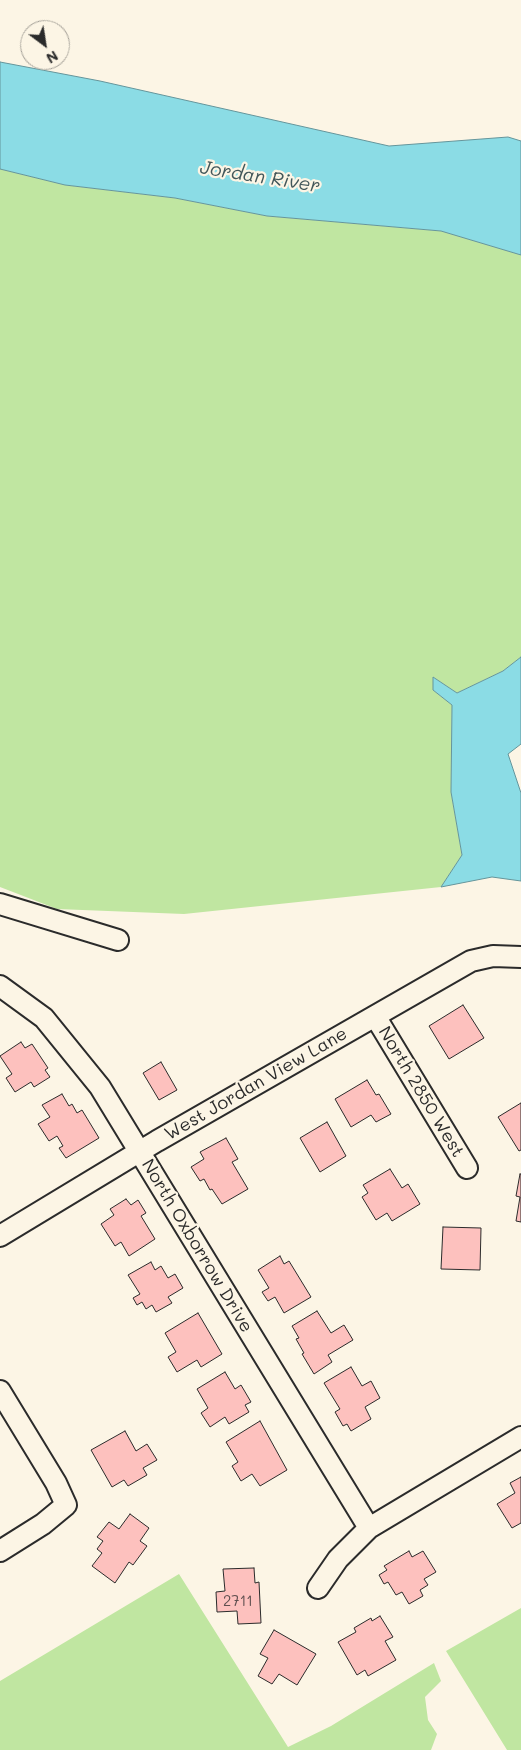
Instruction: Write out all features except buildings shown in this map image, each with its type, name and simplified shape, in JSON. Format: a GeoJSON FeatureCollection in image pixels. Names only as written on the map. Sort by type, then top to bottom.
{"type":"FeatureCollection","features":[{"type":"Feature","properties":{"kind":"street"},"geometry":{"type":"LineString","coordinates":[[0,904],[118,940]]}},
{"type":"Feature","properties":{"kind":"street","name":"West Jordan View Lane"},"geometry":{"type":"LineString","coordinates":[[0,1236],[139,1152],[471,961],[493,956],[521,958]]}},
{"type":"Feature","properties":{"kind":"street","name":"North Oxborrow Drive"},"geometry":{"type":"LineString","coordinates":[[0,986],[44,1018],[73,1051],[100,1087],[368,1528]]}},
{"type":"Feature","properties":{"kind":"street","name":"North 2850 West"},"geometry":{"type":"LineString","coordinates":[[375,1016],[467,1168]]}},
{"type":"Feature","properties":{"kind":"street"},"geometry":{"type":"LineString","coordinates":[[0,1391],[56,1483],[66,1505],[44,1524],[0,1551]]}},
{"type":"Feature","properties":{"kind":"street"},"geometry":{"type":"LineString","coordinates":[[318,1588],[338,1559],[368,1528],[521,1437]]}},
{"type":"Feature","properties":{"kind":"green space"},"geometry":{"type":"Polygon","coordinates":[[[0,169],[65,185],[175,198],[267,216],[441,231],[521,255],[521,657],[503,671],[457,693],[433,677],[433,690],[452,705],[451,792],[462,855],[441,887],[184,914],[57,909],[0,887],[0,169]]]}},
{"type":"Feature","properties":{"kind":"green space"},"geometry":{"type":"Polygon","coordinates":[[[179,1574],[288,1747],[331,1726],[434,1663],[441,1681],[425,1697],[428,1720],[437,1734],[431,1750],[0,1750],[0,1681],[179,1574]]]}},
{"type":"Feature","properties":{"kind":"green space"},"geometry":{"type":"Polygon","coordinates":[[[521,1608],[521,1750],[507,1750],[446,1651],[521,1608]]]}},
{"type":"Feature","properties":{"kind":"water","name":"Jordan River"},"geometry":{"type":"Polygon","coordinates":[[[0,62],[20,66],[20,70],[42,70],[100,81],[389,146],[508,137],[521,141],[521,255],[441,231],[267,216],[175,198],[65,185],[0,169],[0,62]]]}},
{"type":"Feature","properties":{"kind":"water"},"geometry":{"type":"Polygon","coordinates":[[[521,657],[521,744],[508,754],[521,793],[521,881],[492,877],[441,887],[462,855],[451,792],[452,705],[433,690],[433,677],[457,693],[503,671],[521,657]]]}}]}
